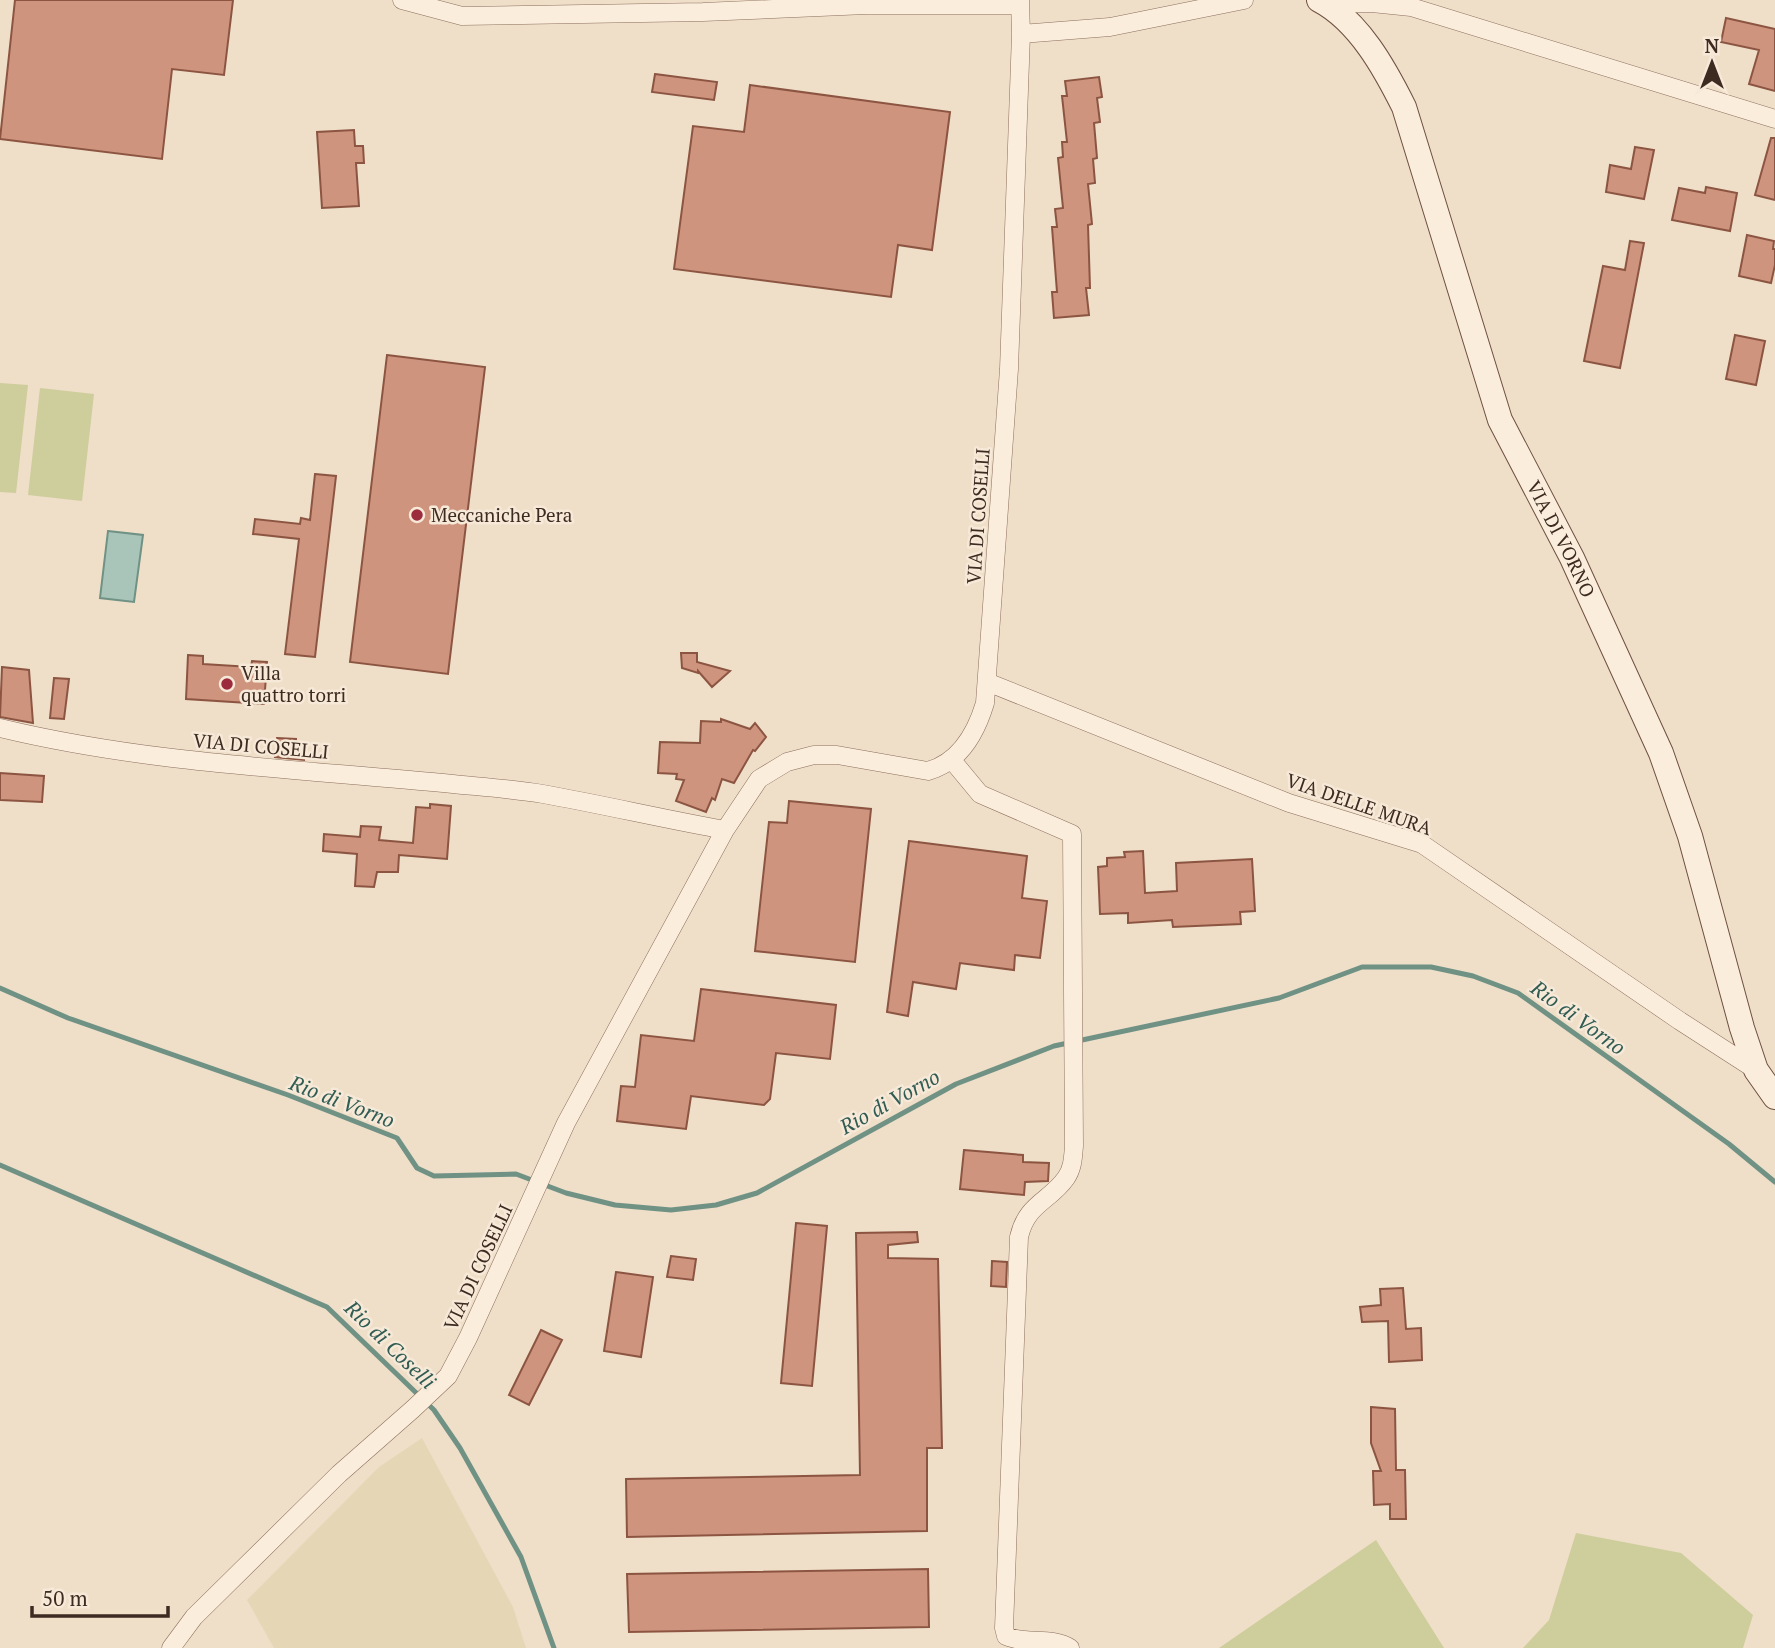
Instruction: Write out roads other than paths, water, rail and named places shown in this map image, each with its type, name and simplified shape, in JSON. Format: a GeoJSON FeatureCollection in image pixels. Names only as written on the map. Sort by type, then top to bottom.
{"type":"FeatureCollection","features":[{"type":"Feature","properties":{"kind":"street"},"geometry":{"type":"LineString","coordinates":[[402,0],[462,16],[1020,2]]}},
{"type":"Feature","properties":{"kind":"street"},"geometry":{"type":"LineString","coordinates":[[1021,34],[1110,27],[1244,0]]}},
{"type":"Feature","properties":{"kind":"street","name":"VIA DI COSELLI"},"geometry":{"type":"LineString","coordinates":[[171,1648],[194,1617],[339,1474],[448,1376],[468,1338],[547,1162],[725,830],[759,779],[772,769],[799,757],[837,755],[928,771],[942,767],[960,752],[978,727],[985,703],[987,682],[1009,369],[1020,2]]}},
{"type":"Feature","properties":{"kind":"street"},"geometry":{"type":"LineString","coordinates":[[1323,2],[1411,7],[1775,119]]}},
{"type":"Feature","properties":{"kind":"street","name":"VIA DI VORNO"},"geometry":{"type":"LineString","coordinates":[[1323,2],[1362,37],[1384,67],[1404,107],[1500,420],[1572,558],[1661,753],[1690,836],[1729,985],[1756,1070],[1775,1097]]}},
{"type":"Feature","properties":{"kind":"street","name":"VIA DELLE MURA"},"geometry":{"type":"LineString","coordinates":[[987,682],[1289,803],[1422,844],[1669,1014],[1756,1070]]}},
{"type":"Feature","properties":{"kind":"street","name":"VIA DI COSELLI"},"geometry":{"type":"LineString","coordinates":[[0,728],[123,752],[222,765],[541,794],[725,830]]}},
{"type":"Feature","properties":{"kind":"street"},"geometry":{"type":"LineString","coordinates":[[951,759],[980,794],[1072,834],[1074,1146],[1072,1166],[1066,1178],[1032,1209],[1023,1222],[1019,1237],[1004,1628],[1006,1636],[1014,1640],[1062,1643],[1070,1648]]}},
{"type":"Feature","properties":{"kind":"waterway","name":"Rio di Vorno"},"geometry":{"type":"LineString","coordinates":[[0,988],[68,1018],[288,1095],[397,1138],[417,1168],[434,1176],[516,1174],[566,1193],[615,1205],[671,1210],[716,1205],[757,1193],[956,1084],[1054,1046],[1279,998],[1362,967],[1431,967],[1473,976],[1518,993],[1729,1144],[1775,1182]]}},
{"type":"Feature","properties":{"kind":"waterway","name":"Rio di Coselli"},"geometry":{"type":"LineString","coordinates":[[0,1165],[327,1307],[434,1410],[460,1448],[521,1557],[554,1648]]}},
{"type":"Feature","properties":{"kind":"place","name":"Meccaniche Pera"},"geometry":{"type":"Point","coordinates":[417,515]}},
{"type":"Feature","properties":{"kind":"place","name":"Villa quattro torri"},"geometry":{"type":"Point","coordinates":[227,684]}}]}
